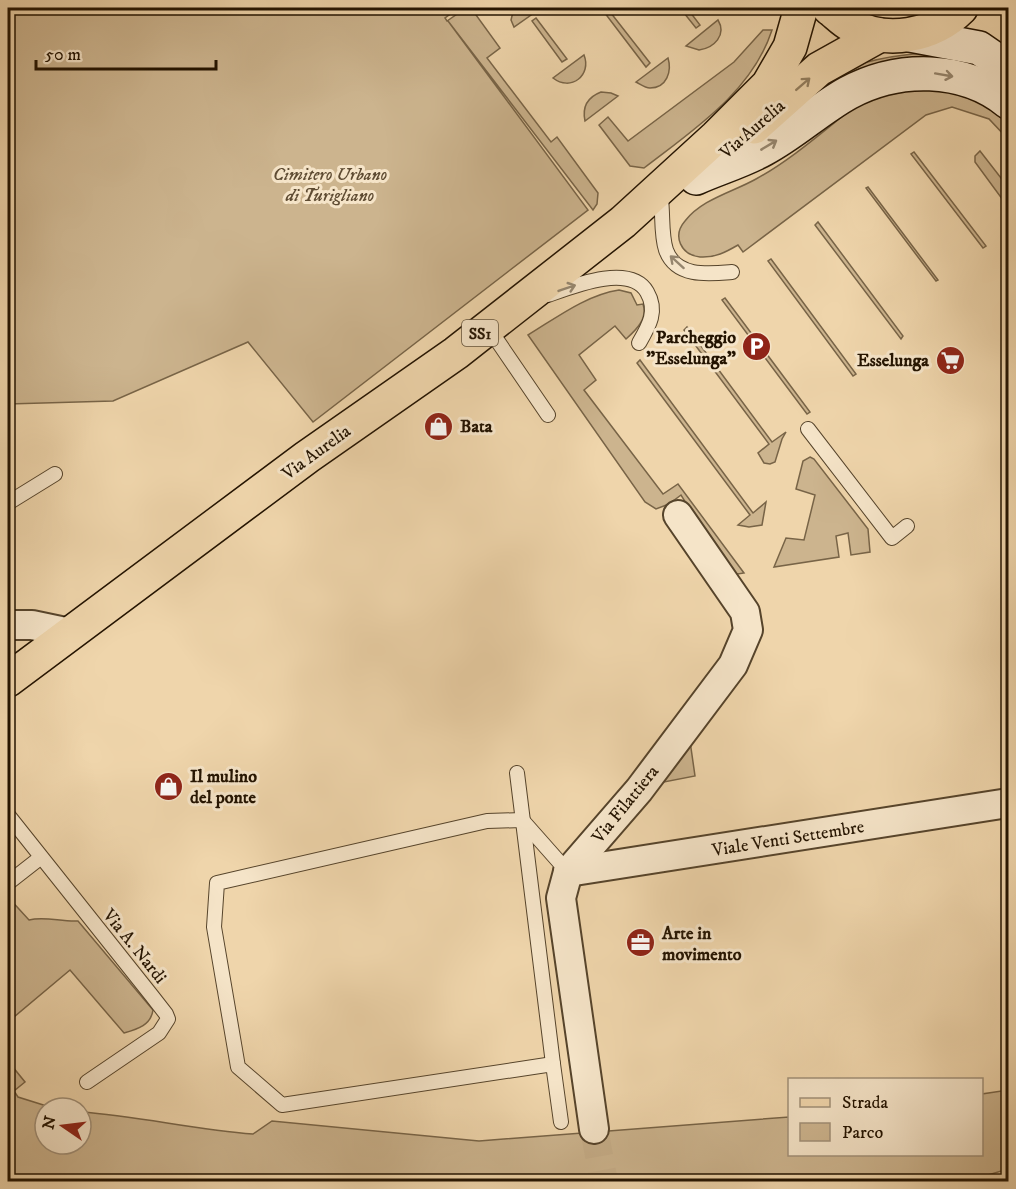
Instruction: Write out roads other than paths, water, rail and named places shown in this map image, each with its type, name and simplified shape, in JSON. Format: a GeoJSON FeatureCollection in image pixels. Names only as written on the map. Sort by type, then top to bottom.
{"type":"FeatureCollection","features":[{"type":"Feature","properties":{"kind":"main road","name":"Via Aurelia"},"geometry":{"type":"LineString","coordinates":[[8,680],[307,457],[456,352],[623,222],[716,137],[768,85],[790,47],[801,8]]}},
{"type":"Feature","properties":{"kind":"main road"},"geometry":{"type":"LineString","coordinates":[[829,8],[850,25],[895,35],[979,48],[1008,68]]}},
{"type":"Feature","properties":{"kind":"main road","name":"Via Aurelia"},"geometry":{"type":"LineString","coordinates":[[623,222],[696,178],[819,69],[895,35],[931,29],[952,17],[962,8]]}},
{"type":"Feature","properties":{"kind":"main road","name":"SS1"},"geometry":{"type":"LineString","coordinates":[[696,178],[764,149],[848,93],[872,82],[899,74],[920,72],[961,79],[981,86],[1008,102]]}},
{"type":"Feature","properties":{"kind":"street","name":"Via Filattiera"},"geometry":{"type":"LineString","coordinates":[[594,1129],[561,898],[568,872],[639,790],[733,664],[748,630],[745,612],[678,515]]}},
{"type":"Feature","properties":{"kind":"street"},"geometry":{"type":"LineString","coordinates":[[8,625],[32,625],[70,633]]}},
{"type":"Feature","properties":{"kind":"street","name":"Viale Venti Settembre"},"geometry":{"type":"LineString","coordinates":[[568,872],[1008,803]]}},
{"type":"Feature","properties":{"kind":"lane"},"geometry":{"type":"LineString","coordinates":[[661,199],[666,252],[676,264],[689,272],[705,274],[732,272]]}},
{"type":"Feature","properties":{"kind":"lane"},"geometry":{"type":"LineString","coordinates":[[548,415],[500,317],[576,285],[603,279],[624,278],[640,283],[653,307],[652,320],[639,343]]}},
{"type":"Feature","properties":{"kind":"lane"},"geometry":{"type":"LineString","coordinates":[[808,429],[892,537],[907,526]]}},
{"type":"Feature","properties":{"kind":"lane"},"geometry":{"type":"LineString","coordinates":[[8,503],[55,474]]}},
{"type":"Feature","properties":{"kind":"lane"},"geometry":{"type":"LineString","coordinates":[[517,773],[561,1122]]}},
{"type":"Feature","properties":{"kind":"lane","name":"Via A. Nardi"},"geometry":{"type":"LineString","coordinates":[[8,815],[168,1019],[159,1033],[87,1082]]}},
{"type":"Feature","properties":{"kind":"lane"},"geometry":{"type":"LineString","coordinates":[[522,820],[568,872]]}},
{"type":"Feature","properties":{"kind":"lane"},"geometry":{"type":"LineString","coordinates":[[522,820],[488,821],[217,883],[214,927],[238,1067],[282,1105],[553,1064]]}},
{"type":"Feature","properties":{"kind":"lane"},"geometry":{"type":"LineString","coordinates":[[8,883],[40,858]]}},
{"type":"Feature","properties":{"kind":"tunnel"},"geometry":{"type":"LineString","coordinates":[[594,1129],[604,1182]]}},
{"type":"Feature","properties":{"kind":"place","name":"Parcheggio \"Esselunga\""},"geometry":{"type":"Point","coordinates":[757,347]}},
{"type":"Feature","properties":{"kind":"place","name":"Esselunga"},"geometry":{"type":"Point","coordinates":[950,360]}},
{"type":"Feature","properties":{"kind":"place","name":"Bata"},"geometry":{"type":"Point","coordinates":[439,426]}},
{"type":"Feature","properties":{"kind":"place","name":"Il mulino del ponte"},"geometry":{"type":"Point","coordinates":[169,786]}},
{"type":"Feature","properties":{"kind":"place","name":"Arte in movimento"},"geometry":{"type":"Point","coordinates":[641,943]}},
{"type":"Feature","properties":{"kind":"park label","name":"Cimitero Urbano di Turigliano"},"geometry":{"type":"Point","coordinates":[330,184]}}]}
